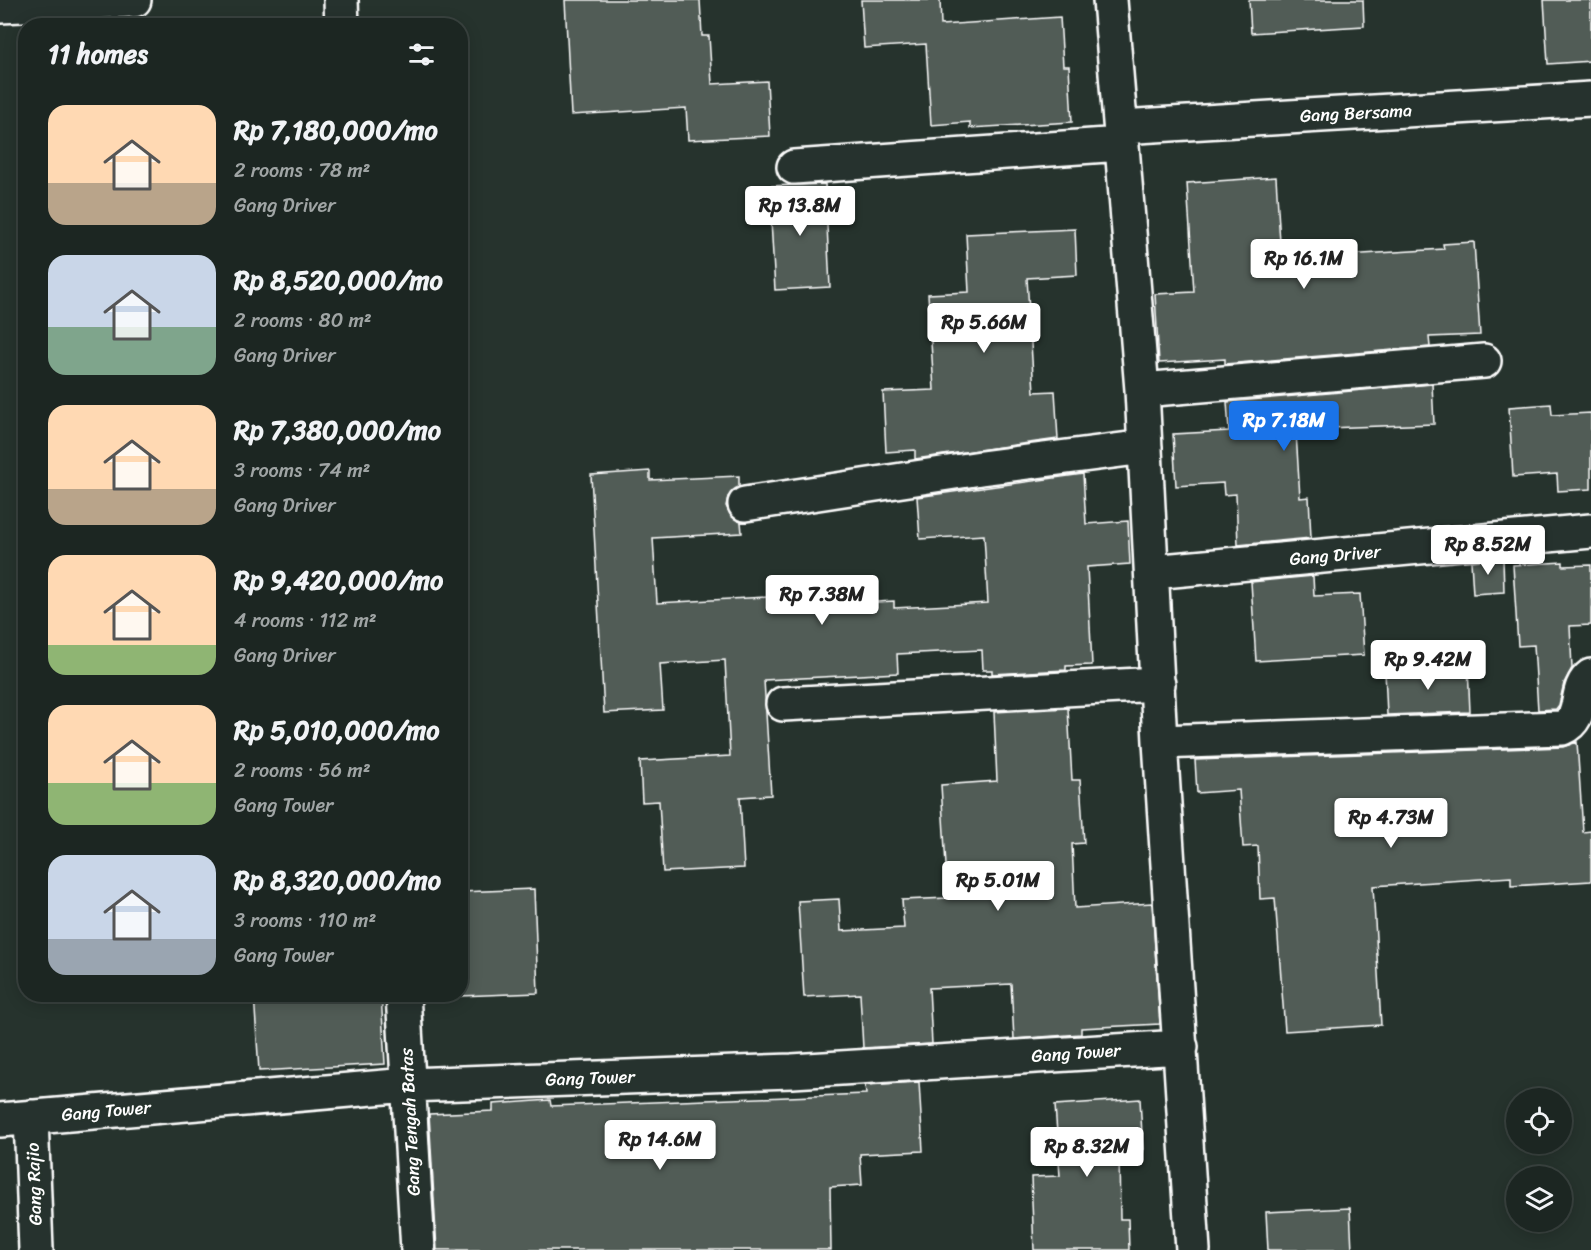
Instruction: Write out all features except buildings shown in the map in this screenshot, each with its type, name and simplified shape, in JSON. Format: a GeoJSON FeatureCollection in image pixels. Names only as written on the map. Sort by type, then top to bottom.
{"type":"FeatureCollection","features":[{"type":"Feature","properties":{"kind":"street"},"geometry":{"type":"LineString","coordinates":[[0,6],[134,0]]}},
{"type":"Feature","properties":{"kind":"street"},"geometry":{"type":"LineString","coordinates":[[341,0],[342,18]]}},
{"type":"Feature","properties":{"kind":"street"},"geometry":{"type":"LineString","coordinates":[[1110,0],[1142,390],[1160,742],[1193,1250]]}},
{"type":"Feature","properties":{"kind":"street","name":"Gang Bersama"},"geometry":{"type":"LineString","coordinates":[[794,167],[1121,136],[1591,99]]}},
{"type":"Feature","properties":{"kind":"street"},"geometry":{"type":"LineString","coordinates":[[1142,390],[1484,360]]}},
{"type":"Feature","properties":{"kind":"street"},"geometry":{"type":"LineString","coordinates":[[746,504],[981,468],[1145,447]]}},
{"type":"Feature","properties":{"kind":"street","name":"Gang Driver"},"geometry":{"type":"LineString","coordinates":[[1152,572],[1591,531]]}},
{"type":"Feature","properties":{"kind":"street"},"geometry":{"type":"LineString","coordinates":[[1160,742],[1562,728],[1576,717],[1583,685],[1591,676]]}},
{"type":"Feature","properties":{"kind":"street"},"geometry":{"type":"LineString","coordinates":[[783,704],[1158,684]]}},
{"type":"Feature","properties":{"kind":"street","name":"Gang Tengah Batas"},"geometry":{"type":"LineString","coordinates":[[403,1002],[418,1250]]}},
{"type":"Feature","properties":{"kind":"street","name":"Gang Tower"},"geometry":{"type":"LineString","coordinates":[[15,1118],[408,1085],[792,1071],[1181,1047]]}},
{"type":"Feature","properties":{"kind":"street","name":"Gang Rajio"},"geometry":{"type":"LineString","coordinates":[[15,1118],[36,1250]]}}]}
